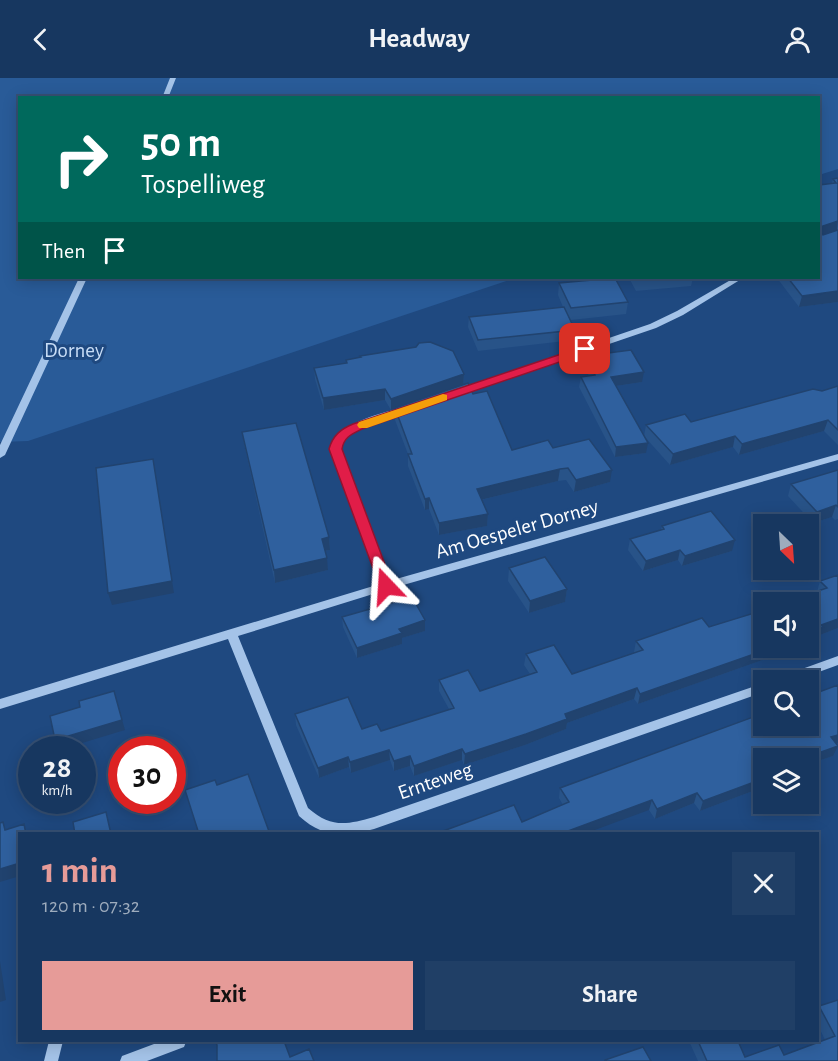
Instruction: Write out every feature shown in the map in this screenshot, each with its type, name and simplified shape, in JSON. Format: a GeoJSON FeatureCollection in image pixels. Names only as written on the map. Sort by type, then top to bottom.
{"type":"FeatureCollection","features":[{"type":"Feature","properties":{"kind":"street"},"geometry":{"type":"LineString","coordinates":[[166,96],[173,78]]}},
{"type":"Feature","properties":{"kind":"street"},"geometry":{"type":"LineString","coordinates":[[0,454],[83,279]]}},
{"type":"Feature","properties":{"kind":"street"},"geometry":{"type":"LineString","coordinates":[[448,396],[653,326],[737,279]]}},
{"type":"Feature","properties":{"kind":"street"},"geometry":{"type":"LineString","coordinates":[[386,586],[336,449],[336,442],[351,429],[414,407]]}},
{"type":"Feature","properties":{"kind":"street","name":"Am Oespeler Dorney"},"geometry":{"type":"LineString","coordinates":[[0,704],[386,586],[838,457]]}},
{"type":"Feature","properties":{"kind":"street","name":"Ernteweg"},"geometry":{"type":"LineString","coordinates":[[231,633],[303,812],[315,824],[330,829],[349,830],[374,823],[753,691]]}},
{"type":"Feature","properties":{"kind":"street"},"geometry":{"type":"LineString","coordinates":[[811,670],[838,660]]}},
{"type":"Feature","properties":{"kind":"street"},"geometry":{"type":"LineString","coordinates":[[51,1061],[56,1042]]}},
{"type":"Feature","properties":{"kind":"street"},"geometry":{"type":"LineString","coordinates":[[127,1061],[179,1042]]}},
{"type":"Feature","properties":{"kind":"green space","name":"Dorney"},"geometry":{"type":"Polygon","coordinates":[[[0,78],[838,78],[838,169],[820,175],[820,96],[18,96],[18,279],[512,279],[28,441],[0,442],[0,78]]]}},
{"type":"Feature","properties":{"kind":"building"},"geometry":{"type":"Polygon","coordinates":[[[838,178],[838,221],[820,227],[820,185],[836,183],[833,179],[838,178]]]}},
{"type":"Feature","properties":{"kind":"building"},"geometry":{"type":"Polygon","coordinates":[[[838,230],[838,291],[802,296],[789,279],[820,279],[820,233],[823,235],[838,230]]]}},
{"type":"Feature","properties":{"kind":"building"},"geometry":{"type":"Polygon","coordinates":[[[616,279],[628,302],[571,308],[559,283],[616,279]]]}},
{"type":"Feature","properties":{"kind":"building"},"geometry":{"type":"Polygon","coordinates":[[[564,307],[575,330],[478,340],[469,317],[564,307]]]}},
{"type":"Feature","properties":{"kind":"building"},"geometry":{"type":"Polygon","coordinates":[[[430,342],[453,351],[464,374],[391,399],[385,389],[323,398],[314,368],[347,363],[346,360],[360,356],[416,347],[419,343],[430,342]]]}},
{"type":"Feature","properties":{"kind":"building"},"geometry":{"type":"Polygon","coordinates":[[[631,350],[644,372],[611,377],[648,443],[616,447],[581,377],[595,375],[585,356],[631,350]]]}},
{"type":"Feature","properties":{"kind":"building"},"geometry":{"type":"Polygon","coordinates":[[[468,383],[473,394],[487,391],[512,450],[548,440],[553,448],[589,439],[612,470],[576,480],[568,468],[560,469],[477,489],[488,514],[439,523],[429,498],[425,499],[408,454],[412,454],[395,408],[468,383]]]}},
{"type":"Feature","properties":{"kind":"building"},"geometry":{"type":"Polygon","coordinates":[[[838,386],[838,430],[828,420],[742,444],[735,436],[673,454],[646,425],[685,414],[691,422],[813,389],[822,391],[838,386]]]}},
{"type":"Feature","properties":{"kind":"building"},"geometry":{"type":"Polygon","coordinates":[[[296,423],[329,537],[322,539],[327,558],[274,570],[242,432],[296,423]]]}},
{"type":"Feature","properties":{"kind":"building"},"geometry":{"type":"Polygon","coordinates":[[[153,459],[172,581],[108,593],[96,468],[153,459]]]}},
{"type":"Feature","properties":{"kind":"building"},"geometry":{"type":"Polygon","coordinates":[[[838,470],[838,507],[836,505],[817,512],[791,484],[838,470]]]}},
{"type":"Feature","properties":{"kind":"building"},"geometry":{"type":"Polygon","coordinates":[[[711,511],[735,540],[685,556],[680,550],[646,561],[630,539],[664,529],[662,526],[711,511]]]}},
{"type":"Feature","properties":{"kind":"building"},"geometry":{"type":"Polygon","coordinates":[[[545,557],[567,589],[530,601],[509,568],[545,557]]]}},
{"type":"Feature","properties":{"kind":"building"},"geometry":{"type":"Polygon","coordinates":[[[838,575],[838,619],[821,625],[823,627],[819,628],[819,592],[815,592],[827,588],[820,581],[838,575]]]}},
{"type":"Feature","properties":{"kind":"building"},"geometry":{"type":"Polygon","coordinates":[[[412,597],[425,620],[399,629],[402,633],[357,648],[342,617],[412,597]]]}},
{"type":"Feature","properties":{"kind":"building"},"geometry":{"type":"Polygon","coordinates":[[[753,613],[753,654],[640,694],[637,688],[565,714],[567,719],[526,734],[465,754],[462,749],[414,766],[410,756],[394,761],[389,750],[350,762],[348,757],[318,768],[295,714],[348,697],[362,729],[377,724],[381,731],[454,708],[439,680],[468,670],[480,691],[537,672],[526,654],[554,645],[572,674],[643,650],[636,641],[702,618],[709,627],[753,613]]]}},
{"type":"Feature","properties":{"kind":"building"},"geometry":{"type":"Polygon","coordinates":[[[838,685],[838,735],[831,737],[838,746],[819,753],[819,748],[753,748],[753,782],[703,801],[697,793],[657,809],[652,800],[565,832],[440,832],[514,805],[522,822],[569,802],[560,788],[753,717],[753,736],[819,736],[819,692],[838,685]]]}},
{"type":"Feature","properties":{"kind":"building"},"geometry":{"type":"Polygon","coordinates":[[[114,691],[122,720],[68,736],[54,736],[50,716],[80,707],[79,701],[114,691]]]}},
{"type":"Feature","properties":{"kind":"building"},"geometry":{"type":"Polygon","coordinates":[[[248,774],[269,832],[198,832],[186,790],[215,780],[217,785],[248,774]]]}},
{"type":"Feature","properties":{"kind":"building"},"geometry":{"type":"Polygon","coordinates":[[[106,812],[111,832],[75,832],[73,822],[106,812]]]}},
{"type":"Feature","properties":{"kind":"building"},"geometry":{"type":"Polygon","coordinates":[[[3,822],[5,830],[24,824],[26,832],[18,832],[18,864],[0,869],[0,823],[3,822]]]}},
{"type":"Feature","properties":{"kind":"building"},"geometry":{"type":"Polygon","coordinates":[[[838,1000],[838,1061],[707,1061],[698,1042],[738,1042],[745,1057],[779,1045],[784,1055],[835,1036],[819,1006],[838,1000]]]}},
{"type":"Feature","properties":{"kind":"building"},"geometry":{"type":"Polygon","coordinates":[[[216,1042],[284,1042],[290,1057],[309,1049],[314,1061],[217,1061],[216,1042]]]}},
{"type":"Feature","properties":{"kind":"building"},"geometry":{"type":"Polygon","coordinates":[[[643,1047],[651,1061],[605,1061],[605,1060],[643,1047]]]}},
{"type":"Feature","properties":{"kind":"slow traffic"},"geometry":{"type":"LineString","coordinates":[[363,425],[443,398]]}},
{"type":"Feature","properties":{"kind":"route"},"geometry":{"type":"LineString","coordinates":[[386,586],[336,449],[336,442],[341,436],[358,427],[585,349]]}}]}
